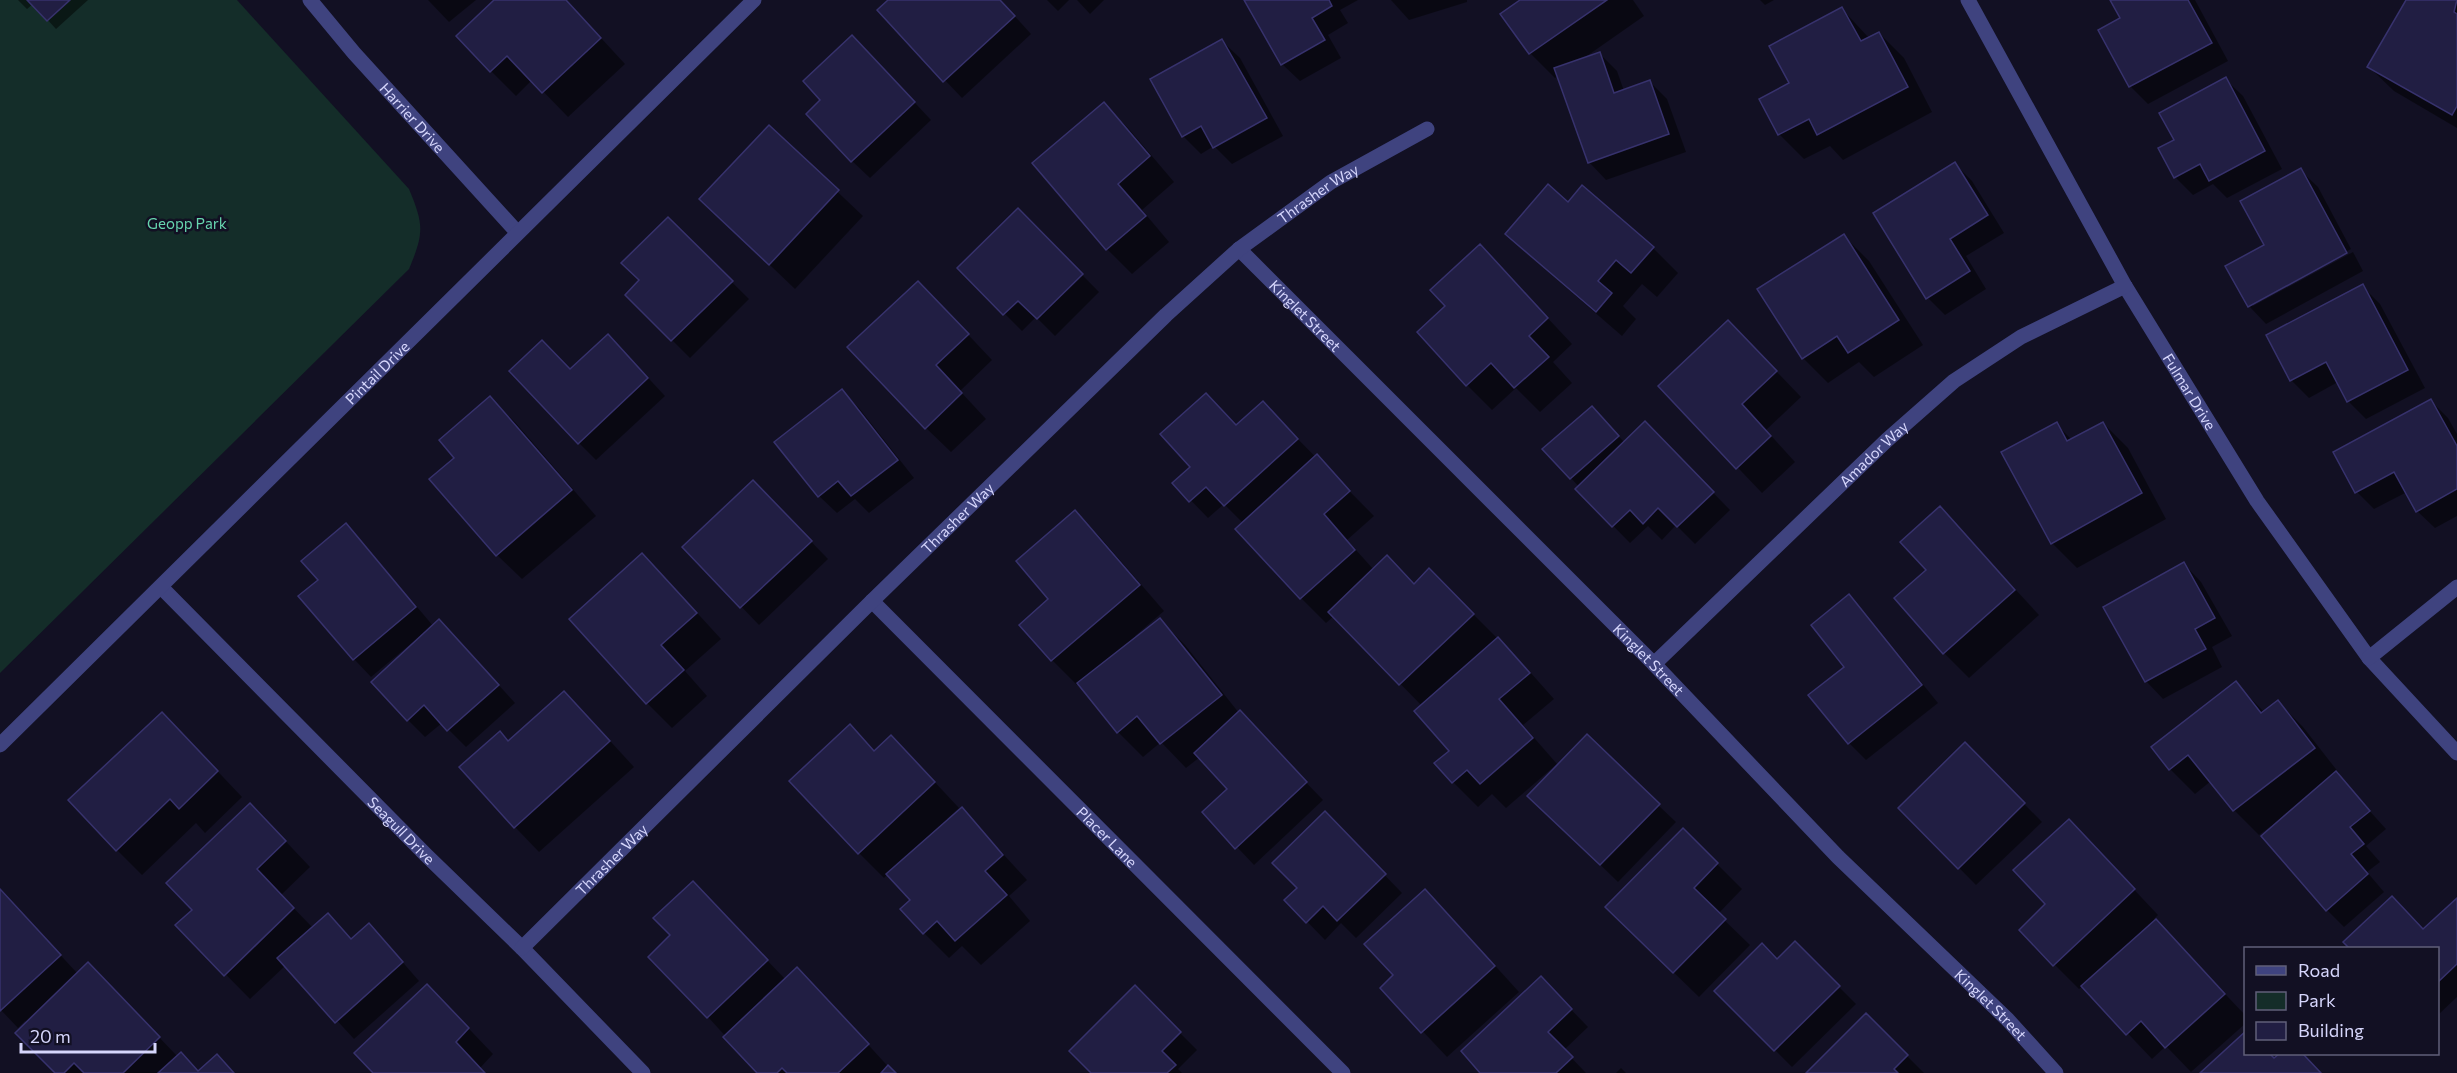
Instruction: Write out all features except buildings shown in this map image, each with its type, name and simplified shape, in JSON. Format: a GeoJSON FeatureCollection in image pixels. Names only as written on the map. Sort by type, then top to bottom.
{"type":"FeatureCollection","features":[{"type":"Feature","properties":{"kind":"street","name":"Harrier Drive"},"geometry":{"type":"LineString","coordinates":[[310,0],[354,53],[517,232]]}},
{"type":"Feature","properties":{"kind":"street","name":"Pintail Drive"},"geometry":{"type":"LineString","coordinates":[[0,745],[754,0]]}},
{"type":"Feature","properties":{"kind":"street","name":"Fulmar Drive"},"geometry":{"type":"LineString","coordinates":[[1968,0],[2125,286],[2257,501],[2369,658],[2457,753]]}},
{"type":"Feature","properties":{"kind":"street","name":"Thrasher Way"},"geometry":{"type":"LineString","coordinates":[[522,948],[872,601],[1166,315],[1239,249],[1331,182],[1427,129]]}},
{"type":"Feature","properties":{"kind":"street","name":"Kinglet Street"},"geometry":{"type":"LineString","coordinates":[[1239,249],[1654,664],[1838,857],[2008,1020],[2056,1073]]}},
{"type":"Feature","properties":{"kind":"street","name":"Amador Way"},"geometry":{"type":"LineString","coordinates":[[1654,664],[1887,440],[1954,381],[2021,337],[2125,286]]}},
{"type":"Feature","properties":{"kind":"street","name":"Seagull Drive"},"geometry":{"type":"LineString","coordinates":[[161,586],[426,855],[522,948],[643,1073]]}},
{"type":"Feature","properties":{"kind":"street"},"geometry":{"type":"LineString","coordinates":[[2369,658],[2457,587]]}},
{"type":"Feature","properties":{"kind":"street","name":"Placer Lane"},"geometry":{"type":"LineString","coordinates":[[872,601],[1343,1073]]}},
{"type":"Feature","properties":{"kind":"green space","name":"Geopp Park"},"geometry":{"type":"Polygon","coordinates":[[[0,0],[237,0],[409,189],[420,221],[420,237],[409,269],[0,673],[0,0]]]}}]}
